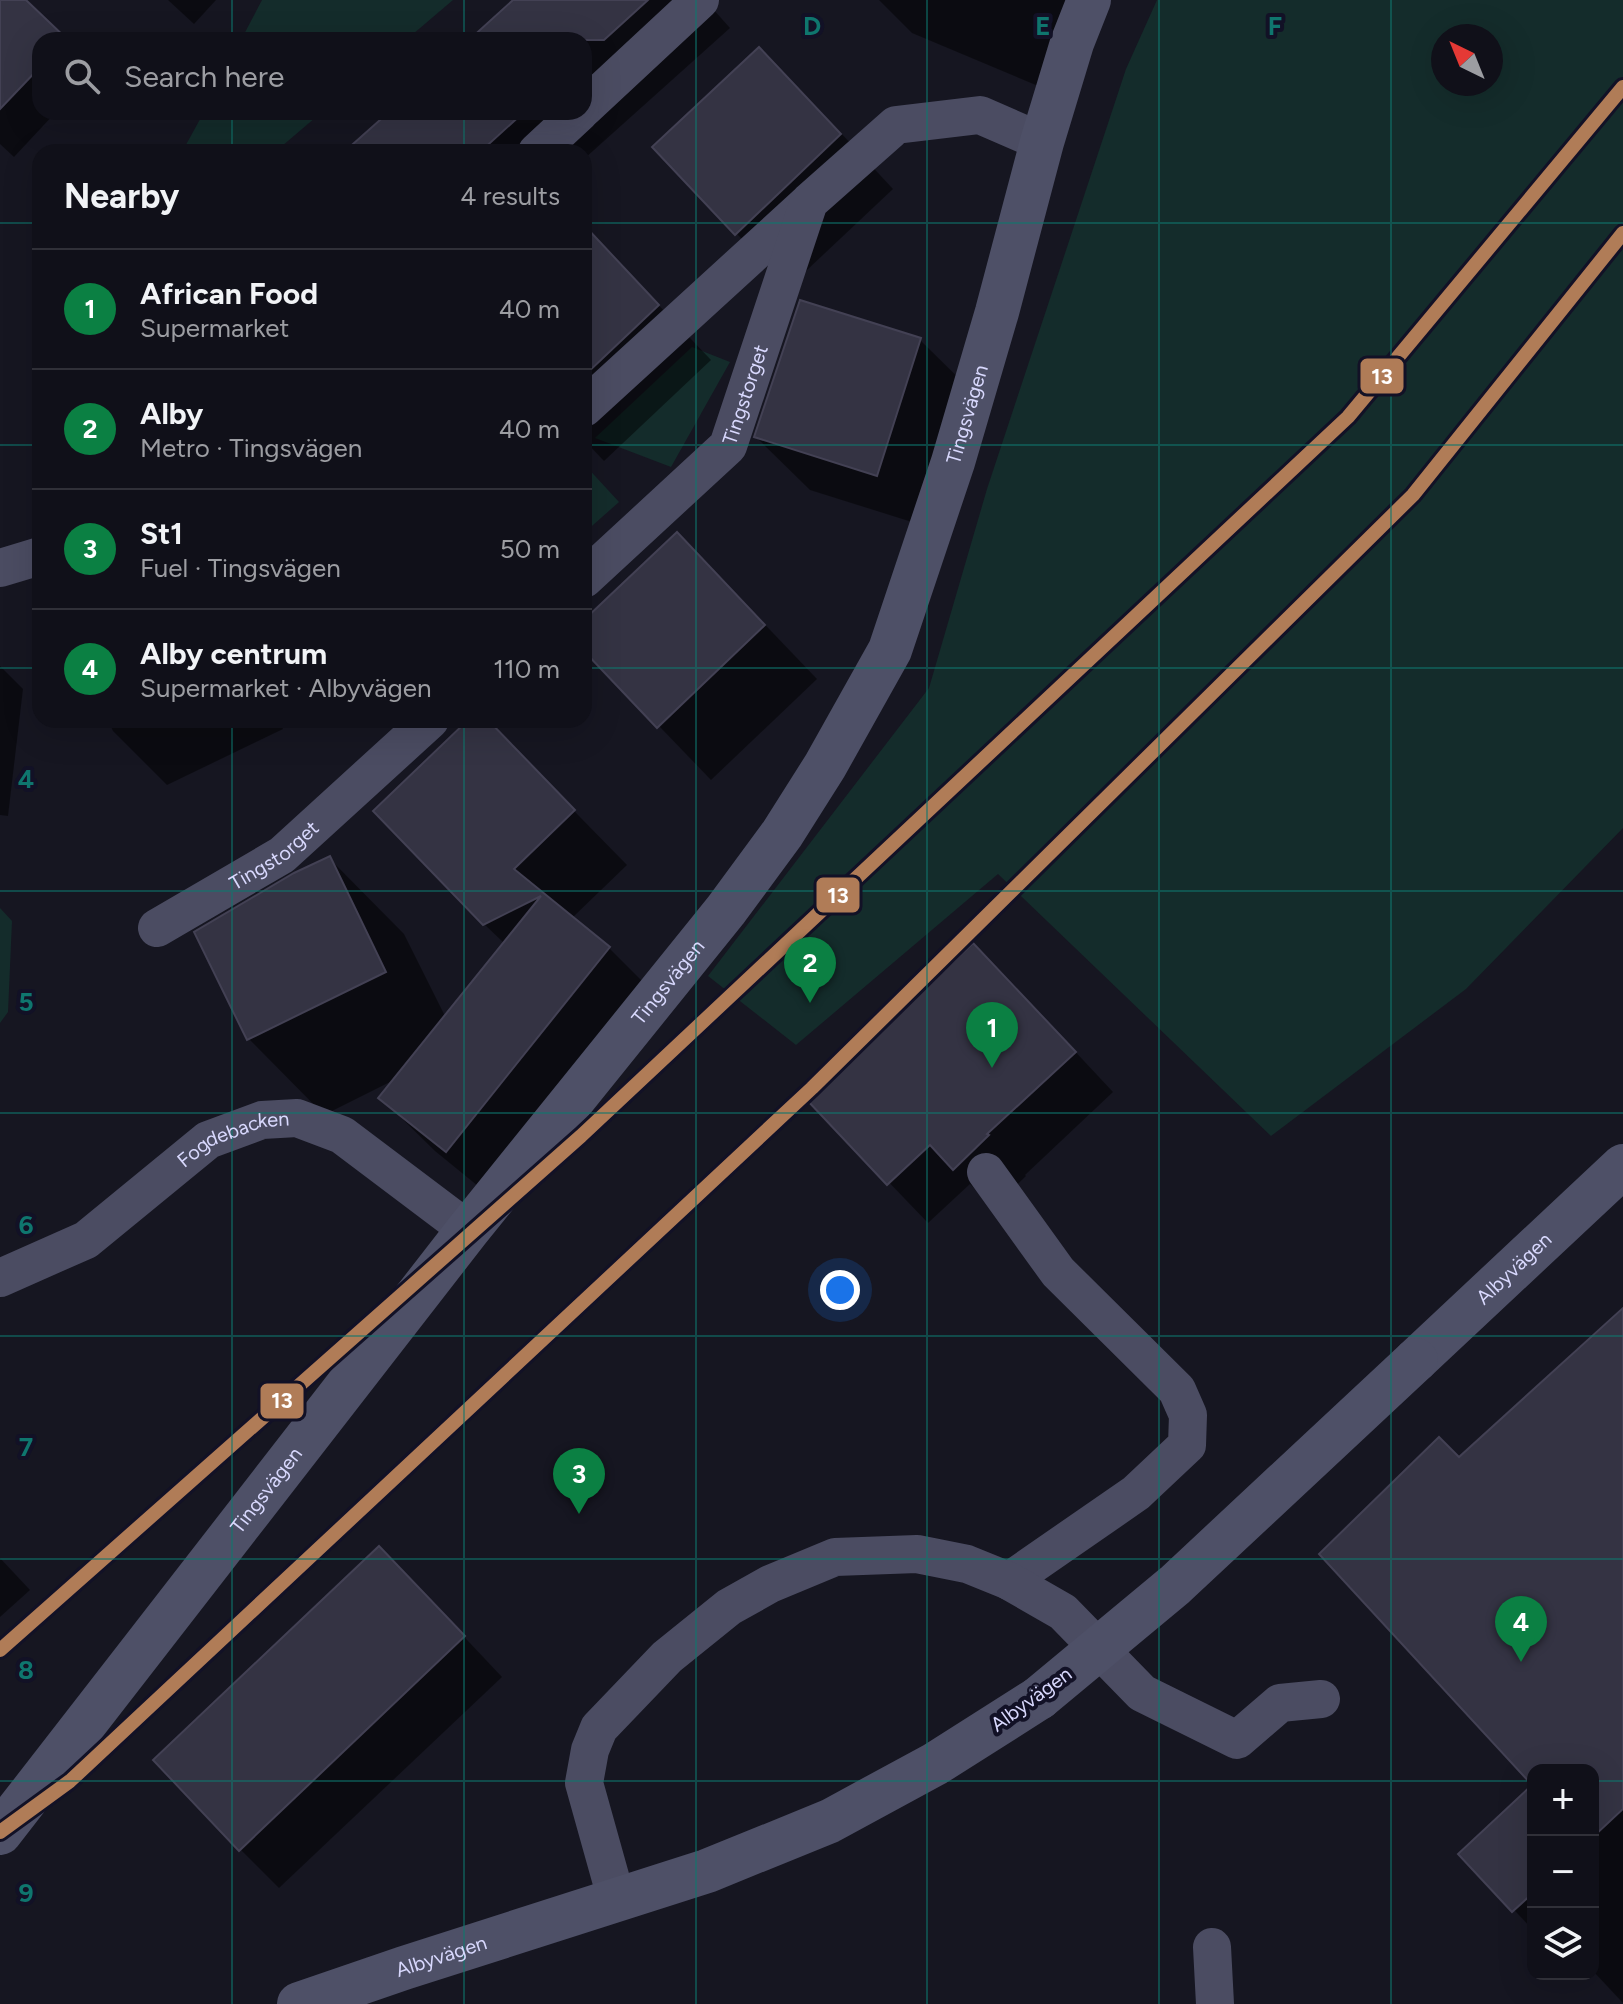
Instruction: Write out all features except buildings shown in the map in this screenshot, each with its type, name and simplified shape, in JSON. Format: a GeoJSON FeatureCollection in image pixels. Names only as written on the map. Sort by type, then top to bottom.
{"type":"FeatureCollection","features":[{"type":"Feature","properties":{"kind":"street"},"geometry":{"type":"LineString","coordinates":[[592,101],[700,0]]}},
{"type":"Feature","properties":{"kind":"street","name":"Tingsvägen"},"geometry":{"type":"LineString","coordinates":[[0,1833],[468,1230],[726,910],[782,834],[825,766],[890,650],[953,462],[1042,142],[1072,43],[1089,0]]}},
{"type":"Feature","properties":{"kind":"street"},"geometry":{"type":"LineString","coordinates":[[592,401],[896,125],[980,115],[1042,142]]}},
{"type":"Feature","properties":{"kind":"street"},"geometry":{"type":"LineString","coordinates":[[546,144],[571,120]]}},
{"type":"Feature","properties":{"kind":"street","name":"Tingstorget"},"geometry":{"type":"LineString","coordinates":[[592,572],[728,446],[809,202]]}},
{"type":"Feature","properties":{"kind":"street"},"geometry":{"type":"LineString","coordinates":[[0,568],[32,558]]}},
{"type":"Feature","properties":{"kind":"street","name":"Tingstorget"},"geometry":{"type":"LineString","coordinates":[[157,928],[282,855],[413,728]]}},
{"type":"Feature","properties":{"kind":"street","name":"Fogdebacken"},"geometry":{"type":"LineString","coordinates":[[0,1278],[86,1240],[208,1140],[262,1120],[297,1118],[342,1135],[468,1230]]}},
{"type":"Feature","properties":{"kind":"street","name":"Albyvägen"},"geometry":{"type":"LineString","coordinates":[[299,2004],[707,1871],[830,1821],[935,1764],[1039,1698],[1175,1585],[1623,1166]]}},
{"type":"Feature","properties":{"kind":"street"},"geometry":{"type":"LineString","coordinates":[[986,1172],[1058,1272],[1177,1390],[1188,1415],[1187,1445],[1136,1493],[1009,1581]]}},
{"type":"Feature","properties":{"kind":"street"},"geometry":{"type":"LineString","coordinates":[[617,1901],[584,1783],[590,1750],[599,1728],[667,1657],[729,1607],[770,1584],[835,1557],[917,1554],[967,1564],[1009,1581],[1063,1612],[1142,1693],[1237,1740],[1280,1703],[1321,1699]]}},
{"type":"Feature","properties":{"kind":"street"},"geometry":{"type":"LineString","coordinates":[[1212,1947],[1215,2004]]}},
{"type":"Feature","properties":{"kind":"green space"},"geometry":{"type":"Polygon","coordinates":[[[262,0],[453,0],[415,32],[245,32],[262,0]]]}},
{"type":"Feature","properties":{"kind":"green space"},"geometry":{"type":"Polygon","coordinates":[[[1157,0],[1623,0],[1623,828],[1466,989],[1271,1136],[998,874],[796,1045],[708,976],[929,688],[987,489],[1126,69],[1157,0]]]}},
{"type":"Feature","properties":{"kind":"green space"},"geometry":{"type":"Polygon","coordinates":[[[200,120],[313,120],[284,144],[186,144],[200,120]]]}},
{"type":"Feature","properties":{"kind":"green space"},"geometry":{"type":"Polygon","coordinates":[[[692,347],[730,362],[671,467],[595,438],[692,347]]]}},
{"type":"Feature","properties":{"kind":"green space"},"geometry":{"type":"Polygon","coordinates":[[[592,473],[619,502],[592,526],[592,473]]]}},
{"type":"Feature","properties":{"kind":"green space"},"geometry":{"type":"Polygon","coordinates":[[[0,908],[12,921],[8,1012],[0,1023],[0,908]]]}},
{"type":"Feature","properties":{"kind":"transit line","name":"13"},"geometry":{"type":"LineString","coordinates":[[0,1650],[581,1136],[1348,417],[1623,87]]}},
{"type":"Feature","properties":{"kind":"transit line","name":"13"},"geometry":{"type":"LineString","coordinates":[[0,1832],[70,1781],[812,1088],[1413,495],[1623,233]]}},
{"type":"Feature","properties":{"kind":"place","name":"Alby"},"geometry":{"type":"Point","coordinates":[810,1003]}},
{"type":"Feature","properties":{"kind":"place","name":"African Food"},"geometry":{"type":"Point","coordinates":[992,1068]}},
{"type":"Feature","properties":{"kind":"place","name":"St1"},"geometry":{"type":"Point","coordinates":[579,1514]}},
{"type":"Feature","properties":{"kind":"place","name":"Alby centrum"},"geometry":{"type":"Point","coordinates":[1521,1662]}}]}
